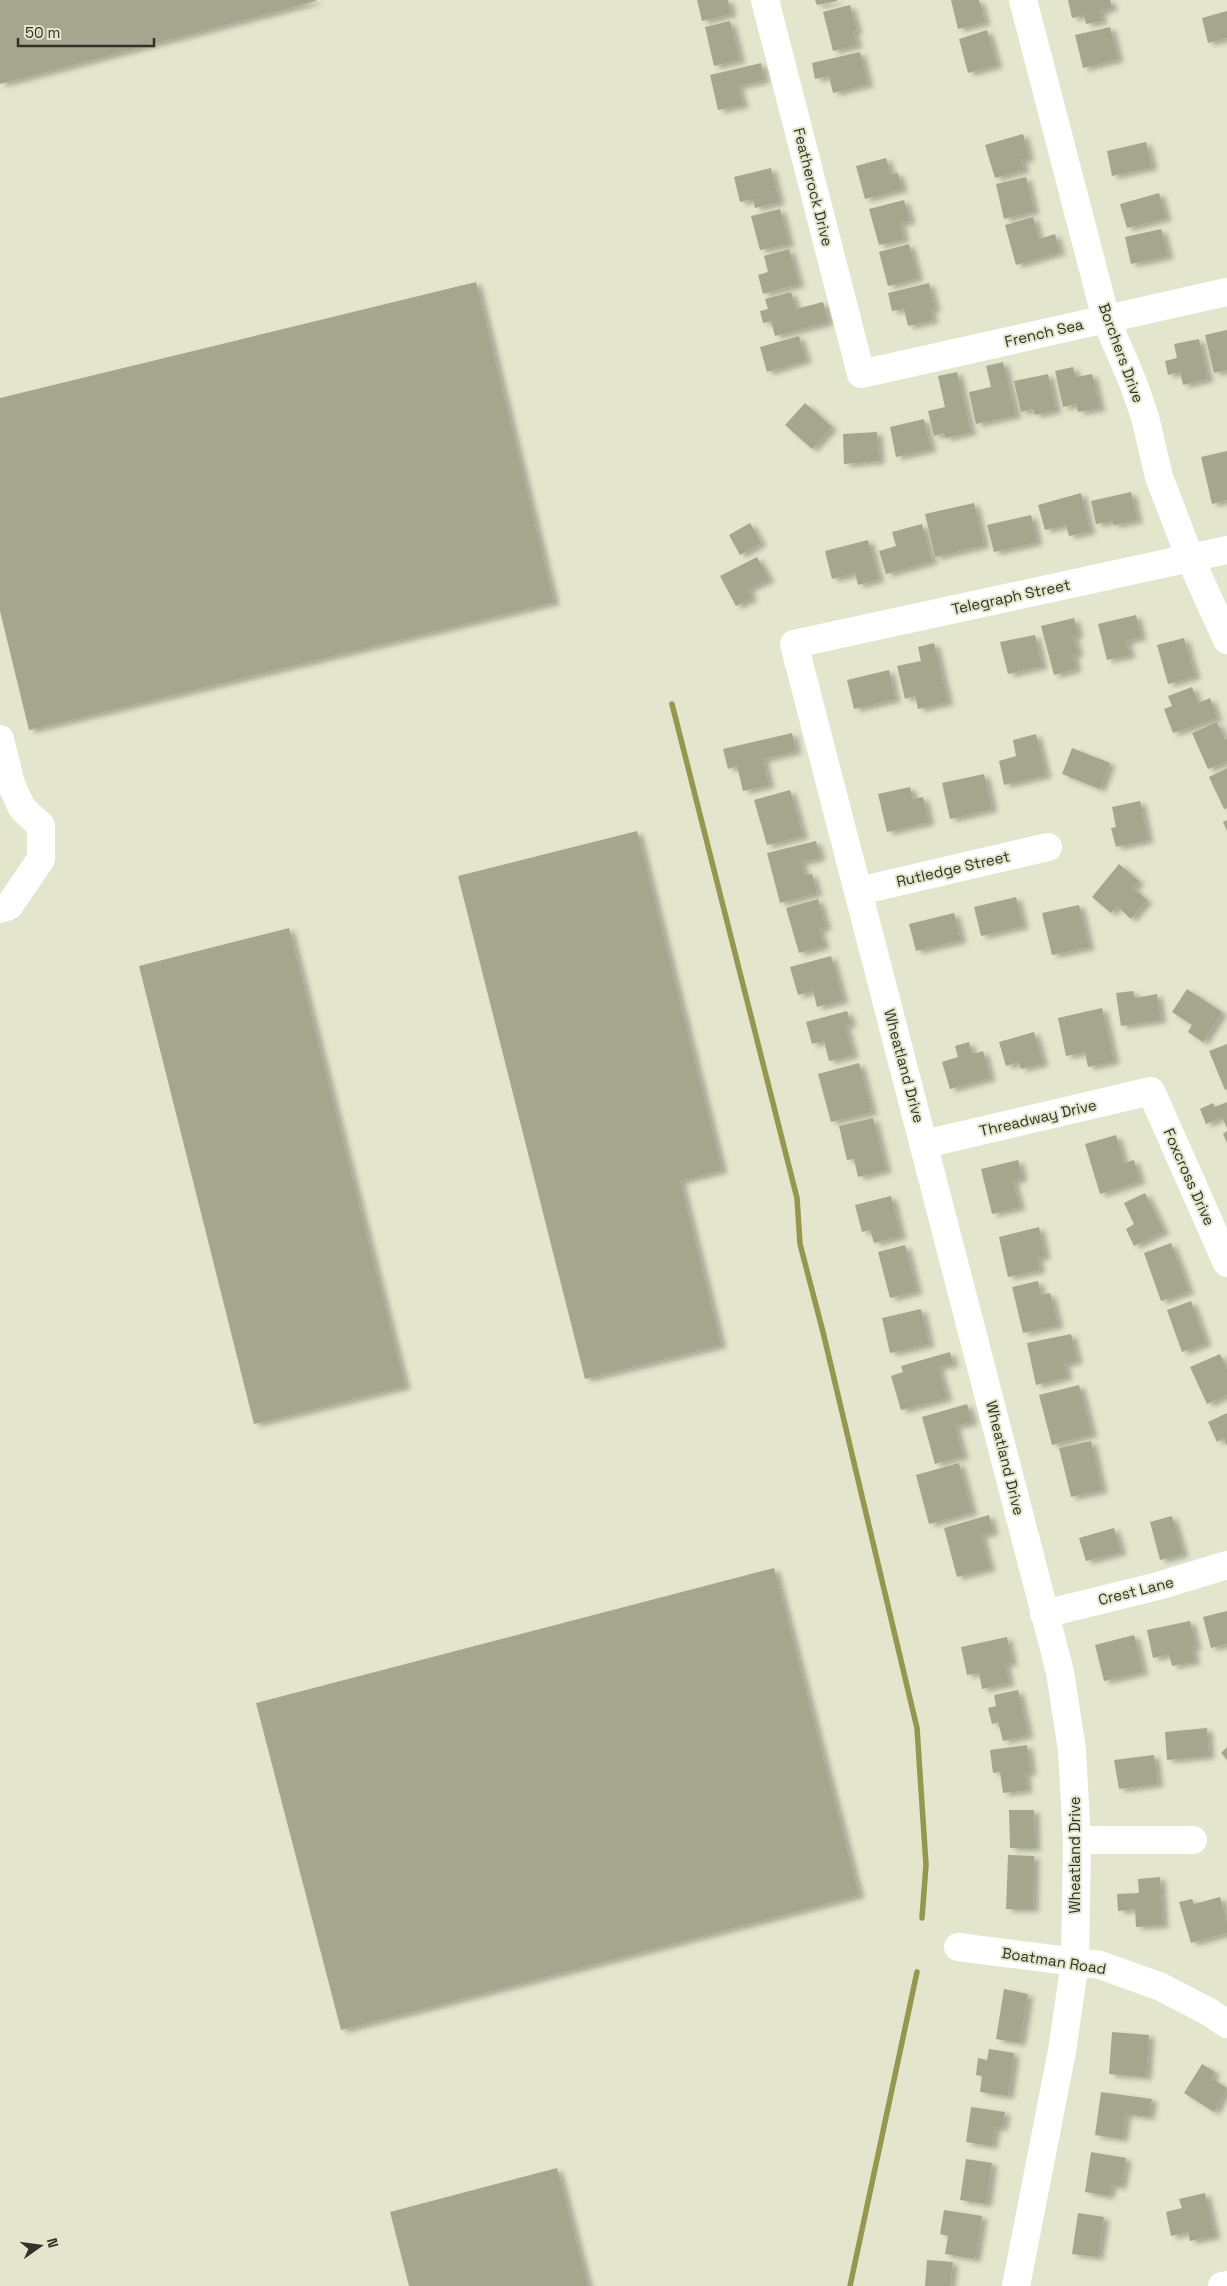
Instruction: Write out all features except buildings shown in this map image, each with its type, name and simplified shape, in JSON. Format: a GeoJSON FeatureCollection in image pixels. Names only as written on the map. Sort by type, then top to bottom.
{"type":"FeatureCollection","features":[{"type":"Feature","properties":{"kind":"street","name":"Featherock Drive"},"geometry":{"type":"LineString","coordinates":[[765,0],[861,374]]}},
{"type":"Feature","properties":{"kind":"street","name":"Borchers Drive"},"geometry":{"type":"LineString","coordinates":[[1023,0],[1106,318],[1145,417],[1159,477],[1190,558],[1227,640]]}},
{"type":"Feature","properties":{"kind":"street","name":"French Sea"},"geometry":{"type":"LineString","coordinates":[[861,374],[1227,292]]}},
{"type":"Feature","properties":{"kind":"street","name":"Telegraph Street"},"geometry":{"type":"LineString","coordinates":[[794,644],[1227,550]]}},
{"type":"Feature","properties":{"kind":"street","name":"Wheatland Drive"},"geometry":{"type":"LineString","coordinates":[[794,644],[925,1144],[1060,1672],[1072,1750],[1078,1840],[1074,1962],[1062,2050],[1016,2286]]}},
{"type":"Feature","properties":{"kind":"street"},"geometry":{"type":"LineString","coordinates":[[0,739],[11,784],[22,808],[41,826],[41,859],[8,906],[0,909]]}},
{"type":"Feature","properties":{"kind":"street","name":"Rutledge Street"},"geometry":{"type":"LineString","coordinates":[[859,891],[1048,847]]}},
{"type":"Feature","properties":{"kind":"street","name":"Threadway Drive"},"geometry":{"type":"LineString","coordinates":[[925,1144],[1151,1091]]}},
{"type":"Feature","properties":{"kind":"street","name":"Foxcross Drive"},"geometry":{"type":"LineString","coordinates":[[1151,1091],[1227,1263]]}},
{"type":"Feature","properties":{"kind":"street","name":"Crest Lane"},"geometry":{"type":"LineString","coordinates":[[1044,1614],[1158,1586],[1227,1565]]}},
{"type":"Feature","properties":{"kind":"street"},"geometry":{"type":"LineString","coordinates":[[1078,1840],[1193,1840]]}},
{"type":"Feature","properties":{"kind":"street","name":"Boatman Road"},"geometry":{"type":"LineString","coordinates":[[958,1947],[1100,1965],[1161,1987],[1209,2012],[1227,2024]]}},
{"type":"Feature","properties":{"kind":"street"},"geometry":{"type":"LineString","coordinates":[[1222,2286],[1227,2284]]}},
{"type":"Feature","properties":{"kind":"waterway"},"geometry":{"type":"LineString","coordinates":[[672,704],[797,1198],[800,1244],[823,1332],[917,1728],[926,1865],[922,1918]]}},
{"type":"Feature","properties":{"kind":"waterway"},"geometry":{"type":"LineString","coordinates":[[850,2286],[917,1972]]}}]}
